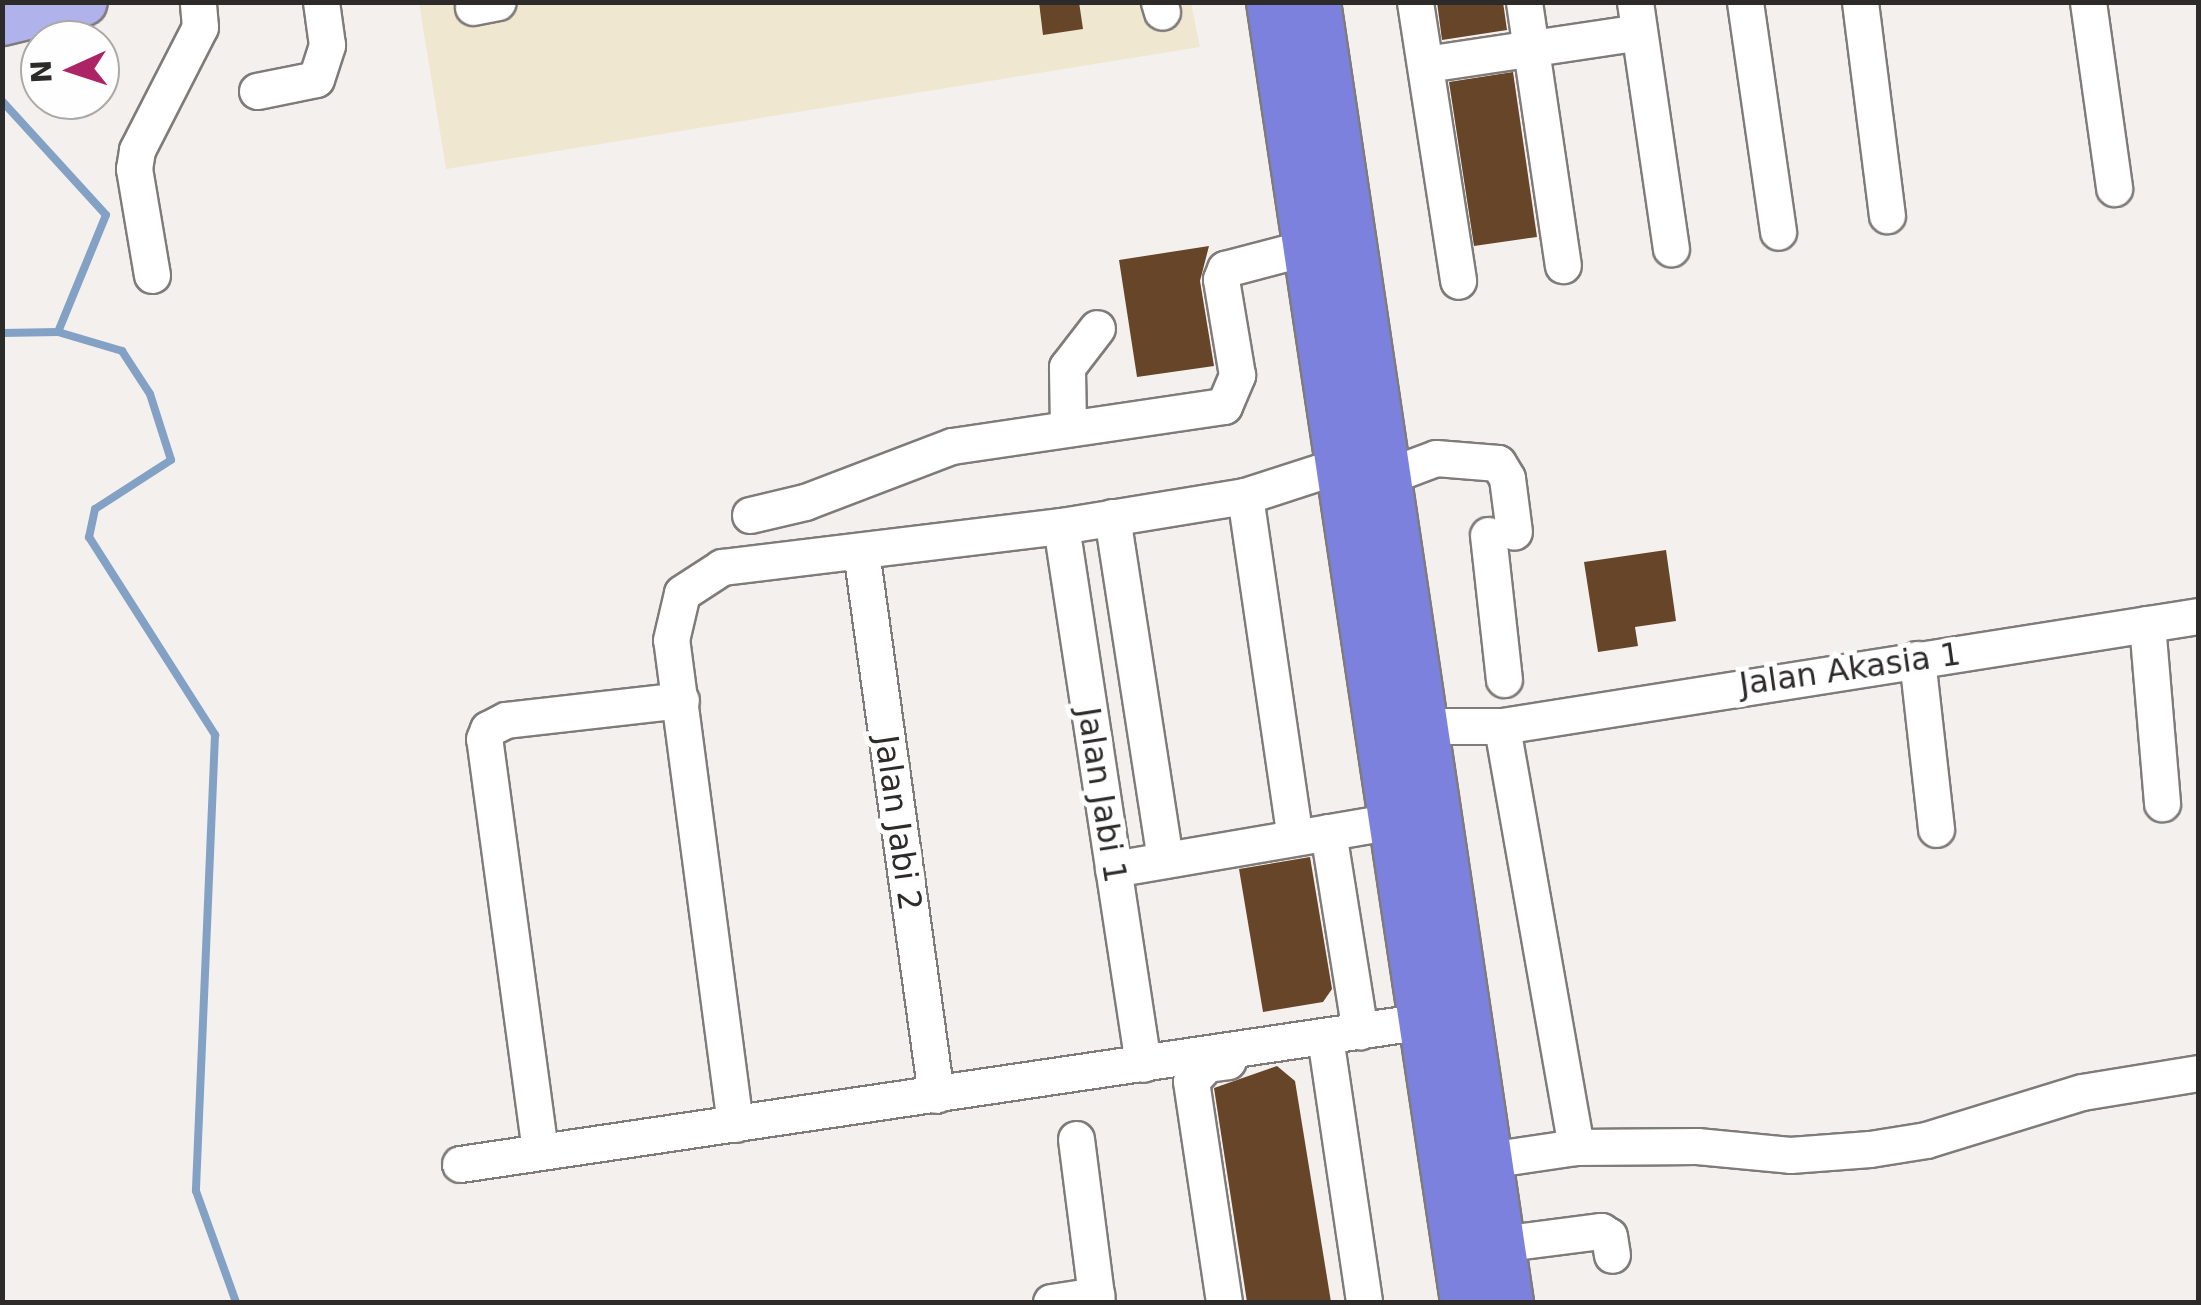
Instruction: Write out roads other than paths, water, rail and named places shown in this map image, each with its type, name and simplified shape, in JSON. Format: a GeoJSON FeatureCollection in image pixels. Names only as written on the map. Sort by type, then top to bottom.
{"type":"FeatureCollection","features":[{"type":"Feature","properties":{"kind":"highway"},"geometry":{"type":"LineString","coordinates":[[1250,2],[1283,70]]}},
{"type":"Feature","properties":{"kind":"highway"},"geometry":{"type":"LineString","coordinates":[[1273,2],[1309,247],[1424,726],[1507,1302]]}},
{"type":"Feature","properties":{"kind":"highway"},"geometry":{"type":"LineString","coordinates":[[1314,2],[1363,471],[1394,821],[1467,1302]]}},
{"type":"Feature","properties":{"kind":"main road"},"geometry":{"type":"LineString","coordinates":[[2,22],[84,2]]}},
{"type":"Feature","properties":{"kind":"street"},"geometry":{"type":"LineString","coordinates":[[152,276],[134,169],[136,150],[200,26],[198,2]]}},
{"type":"Feature","properties":{"kind":"street"},"geometry":{"type":"LineString","coordinates":[[257,92],[316,79],[327,45],[321,2]]}},
{"type":"Feature","properties":{"kind":"street"},"geometry":{"type":"LineString","coordinates":[[1415,2],[1458,281]]}},
{"type":"Feature","properties":{"kind":"street"},"geometry":{"type":"LineString","coordinates":[[1524,2],[1564,265]]}},
{"type":"Feature","properties":{"kind":"street"},"geometry":{"type":"LineString","coordinates":[[1745,2],[1778,232]]}},
{"type":"Feature","properties":{"kind":"street"},"geometry":{"type":"LineString","coordinates":[[1860,2],[1887,214]]}},
{"type":"Feature","properties":{"kind":"street"},"geometry":{"type":"LineString","coordinates":[[2088,2],[2114,188]]}},
{"type":"Feature","properties":{"kind":"street"},"geometry":{"type":"LineString","coordinates":[[1426,64],[1531,48],[1636,17],[1672,248]]}},
{"type":"Feature","properties":{"kind":"street"},"geometry":{"type":"LineString","coordinates":[[750,515],[862,481],[915,455],[1068,427],[1224,406],[1237,376],[1221,279],[1226,269],[1309,247]]}},
{"type":"Feature","properties":{"kind":"street"},"geometry":{"type":"LineString","coordinates":[[1068,427],[1067,367],[1097,328]]}},
{"type":"Feature","properties":{"kind":"street"},"geometry":{"type":"LineString","coordinates":[[735,1124],[671,640],[674,611],[697,577],[722,566],[1062,526],[1244,496],[1436,458],[1498,463],[1507,478],[1501,533],[1504,679]]}},
{"type":"Feature","properties":{"kind":"street"},"geometry":{"type":"LineString","coordinates":[[1244,496],[1311,835],[1360,1030]]}},
{"type":"Feature","properties":{"kind":"street"},"geometry":{"type":"LineString","coordinates":[[1112,517],[1166,860]]}},
{"type":"Feature","properties":{"kind":"street","name":"Jalan Jabi 1"},"geometry":{"type":"LineString","coordinates":[[1062,526],[1143,1064]]}},
{"type":"Feature","properties":{"kind":"street","name":"Jalan Jabi 2"},"geometry":{"type":"LineString","coordinates":[[861,551],[936,1095]]}},
{"type":"Feature","properties":{"kind":"street","name":"Jalan Akasia 1"},"geometry":{"type":"LineString","coordinates":[[1424,726],[1502,726],[2198,616]]}},
{"type":"Feature","properties":{"kind":"street"},"geometry":{"type":"LineString","coordinates":[[2147,624],[2162,803]]}},
{"type":"Feature","properties":{"kind":"street"},"geometry":{"type":"LineString","coordinates":[[1918,659],[1936,829]]}},
{"type":"Feature","properties":{"kind":"street"},"geometry":{"type":"LineString","coordinates":[[540,1151],[484,739],[488,729],[506,720],[681,700]]}},
{"type":"Feature","properties":{"kind":"street"},"geometry":{"type":"LineString","coordinates":[[1502,726],[1576,1147]]}},
{"type":"Feature","properties":{"kind":"street"},"geometry":{"type":"LineString","coordinates":[[1113,869],[1394,821]]}},
{"type":"Feature","properties":{"kind":"street"},"geometry":{"type":"LineString","coordinates":[[1224,1302],[1191,1081],[1207,1064],[1325,1042],[1360,1030],[1424,1021]]}},
{"type":"Feature","properties":{"kind":"street"},"geometry":{"type":"LineString","coordinates":[[460,1164],[1143,1064],[1325,1042]]}},
{"type":"Feature","properties":{"kind":"street"},"geometry":{"type":"LineString","coordinates":[[1325,1042],[1364,1302]]}},
{"type":"Feature","properties":{"kind":"street"},"geometry":{"type":"LineString","coordinates":[[1488,1160],[1576,1147],[1697,1146],[1790,1155],[1900,1145],[2082,1092],[2198,1073]]}},
{"type":"Feature","properties":{"kind":"street"},"geometry":{"type":"LineString","coordinates":[[1051,1302],[1096,1299],[1076,1139]]}},
{"type":"Feature","properties":{"kind":"street"},"geometry":{"type":"LineString","coordinates":[[1499,1244],[1602,1230],[1610,1236],[1612,1255]]}},
{"type":"Feature","properties":{"kind":"waterway"},"geometry":{"type":"LineString","coordinates":[[2,101],[106,215],[58,332],[122,351],[150,394],[171,460],[95,509],[89,537],[215,735],[196,1191],[236,1302]]}},
{"type":"Feature","properties":{"kind":"waterway"},"geometry":{"type":"LineString","coordinates":[[2,333],[58,332]]}}]}
